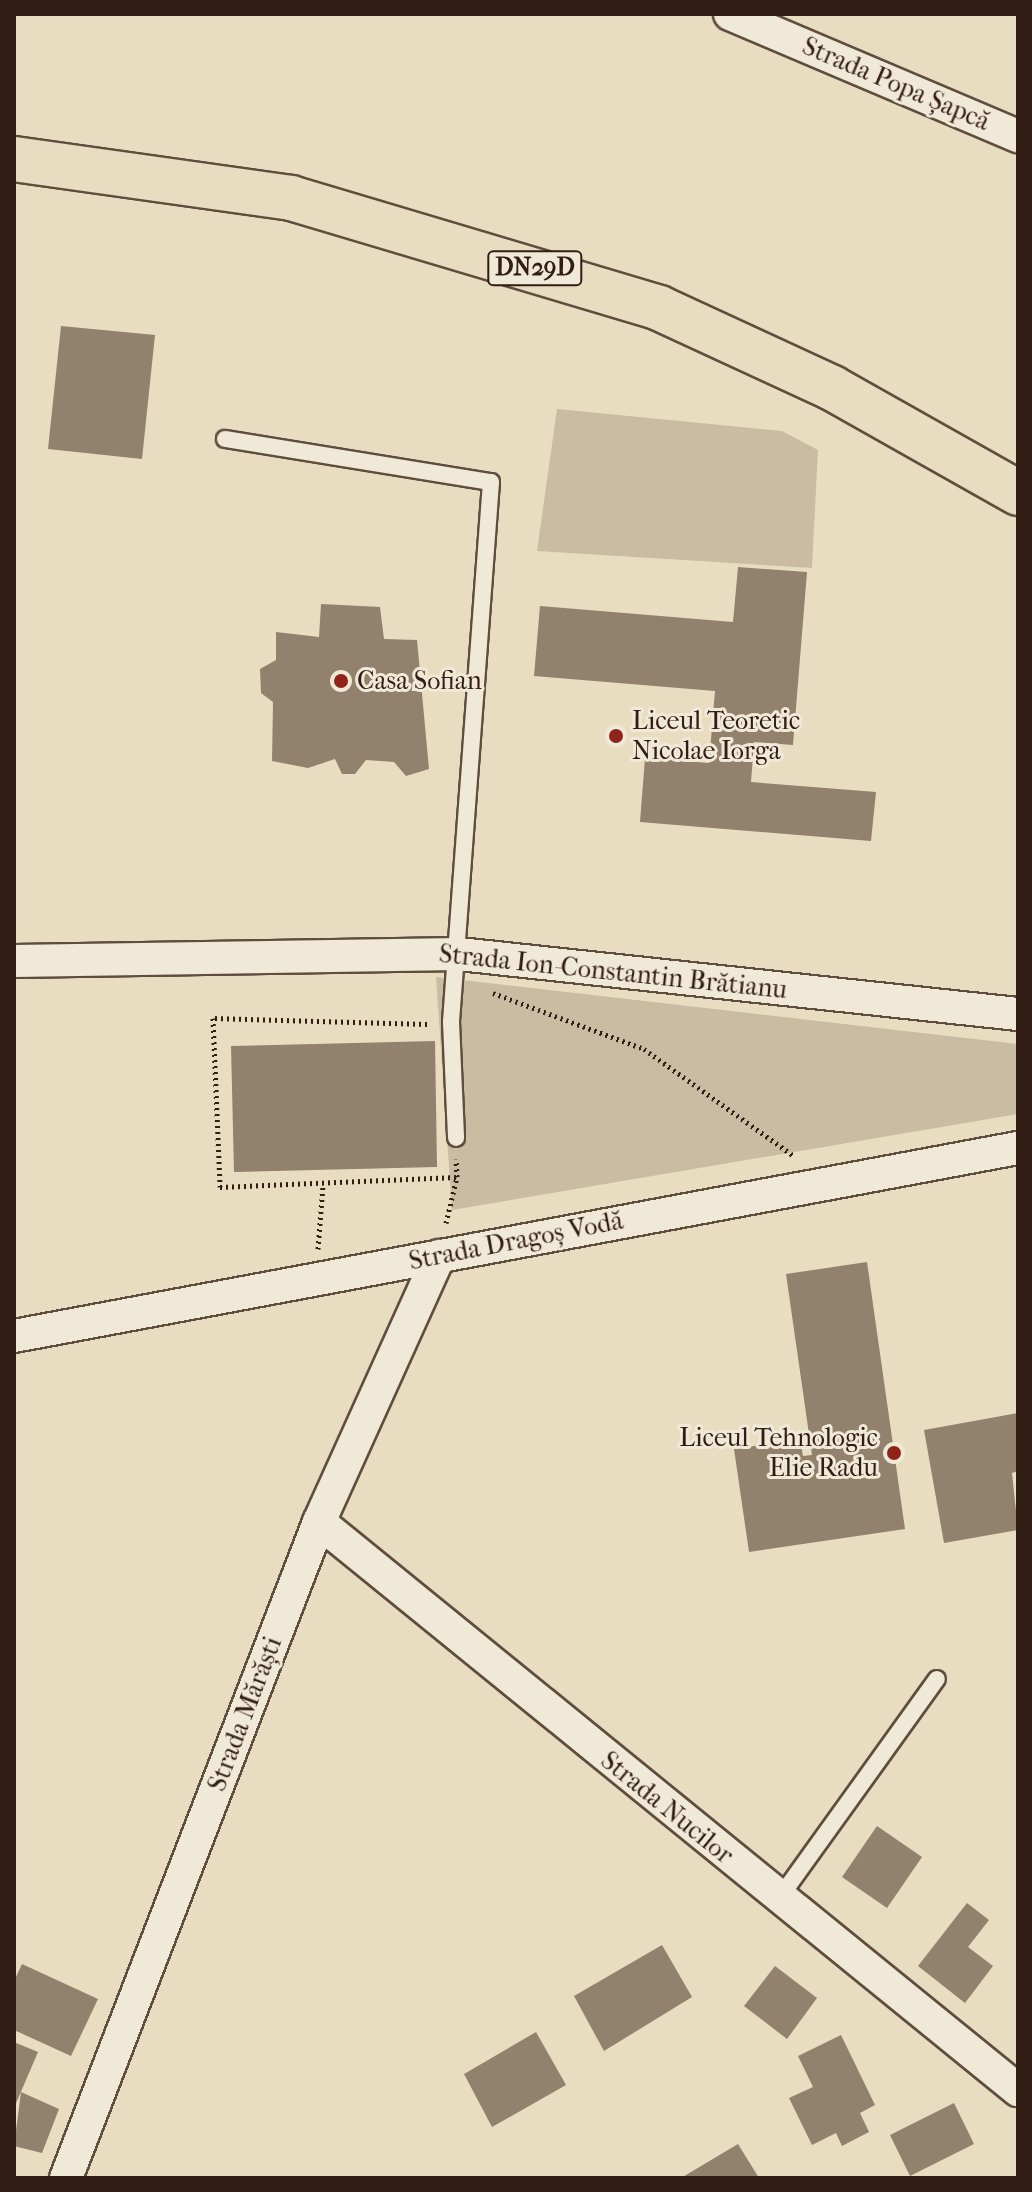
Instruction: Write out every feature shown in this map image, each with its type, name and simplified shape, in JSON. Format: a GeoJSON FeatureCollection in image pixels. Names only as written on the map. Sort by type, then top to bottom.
{"type":"FeatureCollection","features":[{"type":"Feature","properties":{"kind":"main road","name":"DN29D"},"geometry":{"type":"LineString","coordinates":[[14,159],[291,198],[659,308],[832,388],[1018,493]]}},
{"type":"Feature","properties":{"kind":"street","name":"Strada Popa Șapcă"},"geometry":{"type":"LineString","coordinates":[[730,14],[1018,136]]}},
{"type":"Feature","properties":{"kind":"street","name":"Strada Ion-Constantin Brătianu"},"geometry":{"type":"LineString","coordinates":[[14,961],[457,966],[1018,1014]]}},
{"type":"Feature","properties":{"kind":"street","name":"Strada Dragoș Vodă"},"geometry":{"type":"LineString","coordinates":[[14,1336],[1018,1148]]}},
{"type":"Feature","properties":{"kind":"street","name":"Strada Mărăști"},"geometry":{"type":"LineString","coordinates":[[66,2178],[319,1522],[439,1256]]}},
{"type":"Feature","properties":{"kind":"street","name":"Strada Nucilor"},"geometry":{"type":"LineString","coordinates":[[319,1522],[778,1900],[1018,2090]]}},
{"type":"Feature","properties":{"kind":"lane"},"geometry":{"type":"LineString","coordinates":[[225,439],[491,482],[451,1025],[456,1138]]}},
{"type":"Feature","properties":{"kind":"lane"},"geometry":{"type":"LineString","coordinates":[[778,1900],[937,1679]]}},
{"type":"Feature","properties":{"kind":"path"},"geometry":{"type":"LineString","coordinates":[[457,966],[644,1049],[830,1183]]}},
{"type":"Feature","properties":{"kind":"path"},"geometry":{"type":"LineString","coordinates":[[451,1025],[213,1018],[220,1187],[323,1186],[457,1177]]}},
{"type":"Feature","properties":{"kind":"path"},"geometry":{"type":"LineString","coordinates":[[439,1256],[457,1177],[456,1138]]}},
{"type":"Feature","properties":{"kind":"path"},"geometry":{"type":"LineString","coordinates":[[316,1278],[323,1186]]}},
{"type":"Feature","properties":{"kind":"shaded area"},"geometry":{"type":"Polygon","coordinates":[[[557,409],[782,431],[818,450],[812,568],[537,551],[557,409]]]}},
{"type":"Feature","properties":{"kind":"shaded area"},"geometry":{"type":"Polygon","coordinates":[[[436,977],[1018,1044],[1018,1114],[452,1210],[436,977]]]}},
{"type":"Feature","properties":{"kind":"building"},"geometry":{"type":"Polygon","coordinates":[[[61,326],[155,335],[142,459],[48,449],[61,326]]]}},
{"type":"Feature","properties":{"kind":"building"},"geometry":{"type":"Polygon","coordinates":[[[738,567],[807,572],[793,745],[754,742],[751,782],[876,792],[871,841],[640,822],[645,758],[709,763],[715,691],[534,676],[540,606],[733,622],[738,567]]]}},
{"type":"Feature","properties":{"kind":"building","name":"Casa Sofian"},"geometry":{"type":"Polygon","coordinates":[[[321,604],[380,607],[384,639],[417,640],[429,769],[406,776],[394,762],[366,760],[355,774],[342,774],[335,759],[308,768],[272,761],[273,702],[261,693],[260,669],[276,660],[276,632],[319,637],[321,604]]]}},
{"type":"Feature","properties":{"kind":"building"},"geometry":{"type":"Polygon","coordinates":[[[435,1041],[437,1167],[234,1172],[231,1046],[435,1041]]]}},
{"type":"Feature","properties":{"kind":"building"},"geometry":{"type":"Polygon","coordinates":[[[867,1262],[905,1529],[749,1552],[734,1449],[800,1439],[803,1456],[812,1455],[786,1274],[867,1262]]]}},
{"type":"Feature","properties":{"kind":"building"},"geometry":{"type":"Polygon","coordinates":[[[1018,1413],[1018,1471],[1012,1473],[1018,1530],[944,1543],[924,1430],[1018,1413]]]}},
{"type":"Feature","properties":{"kind":"building"},"geometry":{"type":"Polygon","coordinates":[[[877,1826],[922,1857],[887,1908],[842,1877],[877,1826]]]}},
{"type":"Feature","properties":{"kind":"building"},"geometry":{"type":"Polygon","coordinates":[[[967,1903],[989,1920],[968,1947],[993,1966],[965,2003],[918,1966],[967,1903]]]}},
{"type":"Feature","properties":{"kind":"building"},"geometry":{"type":"Polygon","coordinates":[[[662,1945],[692,1997],[604,2051],[574,1996],[662,1945]]]}},
{"type":"Feature","properties":{"kind":"building"},"geometry":{"type":"Polygon","coordinates":[[[22,1964],[98,1999],[71,2056],[14,2030],[14,1981],[22,1964]]]}},
{"type":"Feature","properties":{"kind":"building"},"geometry":{"type":"Polygon","coordinates":[[[775,1966],[817,1998],[787,2039],[744,2006],[775,1966]]]}},
{"type":"Feature","properties":{"kind":"building"},"geometry":{"type":"Polygon","coordinates":[[[536,2032],[566,2085],[492,2127],[464,2074],[536,2032]]]}},
{"type":"Feature","properties":{"kind":"building"},"geometry":{"type":"Polygon","coordinates":[[[841,2035],[875,2105],[860,2113],[869,2132],[842,2146],[836,2133],[812,2145],[789,2098],[813,2087],[798,2056],[841,2035]]]}},
{"type":"Feature","properties":{"kind":"building"},"geometry":{"type":"Polygon","coordinates":[[[14,2042],[38,2052],[14,2108],[14,2042]]]}},
{"type":"Feature","properties":{"kind":"building"},"geometry":{"type":"Polygon","coordinates":[[[21,2092],[59,2109],[42,2153],[14,2146],[21,2092]]]}},
{"type":"Feature","properties":{"kind":"building"},"geometry":{"type":"Polygon","coordinates":[[[954,2103],[974,2144],[910,2176],[890,2135],[954,2103]]]}},
{"type":"Feature","properties":{"kind":"building"},"geometry":{"type":"Polygon","coordinates":[[[738,2144],[759,2178],[681,2178],[738,2144]]]}},
{"type":"Feature","properties":{"kind":"place","name":"Casa Sofian"},"geometry":{"type":"Point","coordinates":[341,681]}},
{"type":"Feature","properties":{"kind":"place","name":"Liceul Teoretic Nicolae Iorga"},"geometry":{"type":"Point","coordinates":[616,736]}},
{"type":"Feature","properties":{"kind":"place","name":"Liceul Tehnologic Elie Radu"},"geometry":{"type":"Point","coordinates":[894,1453]}}]}
